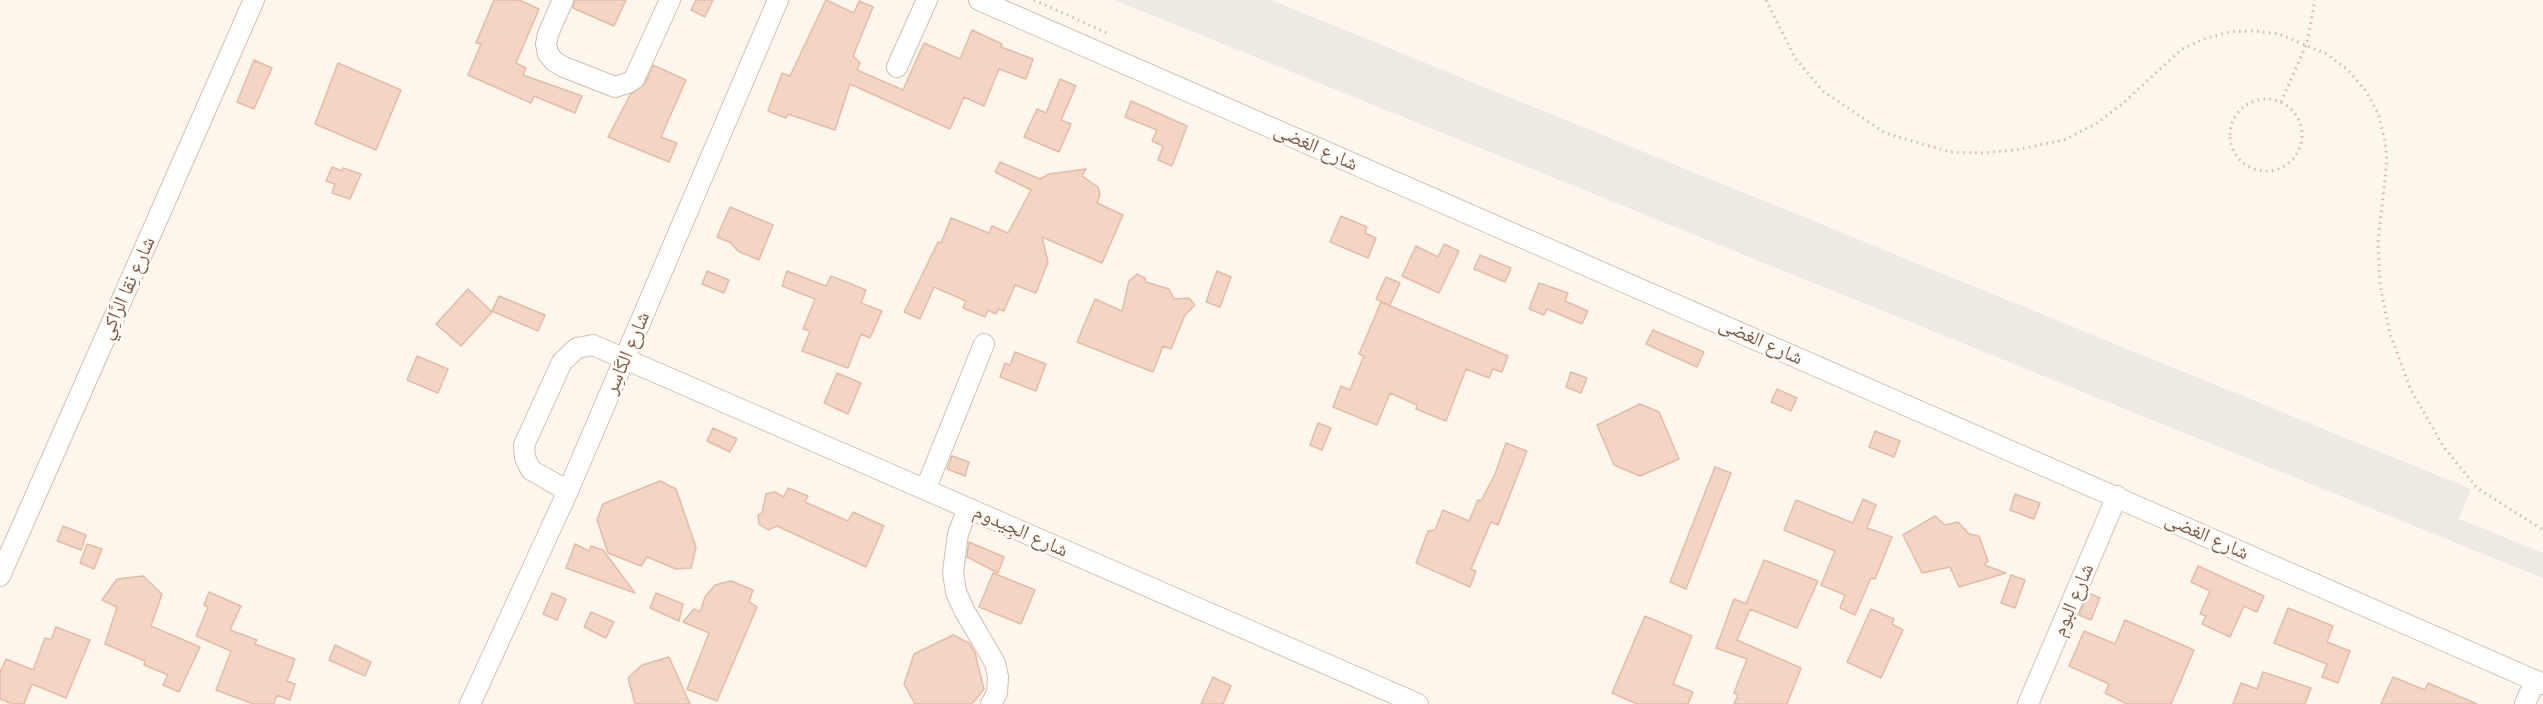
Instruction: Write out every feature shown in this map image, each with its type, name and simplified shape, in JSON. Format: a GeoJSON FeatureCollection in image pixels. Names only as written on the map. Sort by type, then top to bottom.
{"type":"FeatureCollection","features":[{"type":"Feature","properties":{"kind":"street","name":"شارع نِقا الرَّاكِي"},"geometry":{"type":"LineString","coordinates":[[0,576],[254,0]]}},
{"type":"Feature","properties":{"kind":"street"},"geometry":{"type":"LineString","coordinates":[[563,0],[548,34],[546,44],[548,54],[564,67],[615,87],[634,79],[670,0]]}},
{"type":"Feature","properties":{"kind":"street","name":"شارع الكَاسِر"},"geometry":{"type":"LineString","coordinates":[[470,704],[568,491],[778,0]]}},
{"type":"Feature","properties":{"kind":"street"},"geometry":{"type":"LineString","coordinates":[[897,67],[927,0]]}},
{"type":"Feature","properties":{"kind":"street","name":"شارع الغضى"},"geometry":{"type":"LineString","coordinates":[[979,0],[2539,682]]}},
{"type":"Feature","properties":{"kind":"street"},"geometry":{"type":"LineString","coordinates":[[926,488],[984,344]]}},
{"type":"Feature","properties":{"kind":"street","name":"شارع الجِيدوم"},"geometry":{"type":"LineString","coordinates":[[568,491],[531,470],[525,458],[526,439],[562,362],[571,351],[593,345],[1418,704]]}},
{"type":"Feature","properties":{"kind":"street","name":"شارع البوم"},"geometry":{"type":"LineString","coordinates":[[2028,704],[2117,496]]}},
{"type":"Feature","properties":{"kind":"street"},"geometry":{"type":"LineString","coordinates":[[968,508],[958,534],[953,572],[964,610],[995,663],[999,677],[997,693],[991,704]]}},
{"type":"Feature","properties":{"kind":"street"},"geometry":{"type":"LineString","coordinates":[[2525,704],[2539,682]]}},
{"type":"Feature","properties":{"kind":"path"},"geometry":{"type":"LineString","coordinates":[[1034,0],[1107,33]]}},
{"type":"Feature","properties":{"kind":"path"},"geometry":{"type":"LineString","coordinates":[[1766,0],[1795,58],[1822,91],[1885,133],[1950,152],[1983,153],[2015,150],[2064,140],[2097,123],[2122,105],[2182,49],[2205,39],[2229,33],[2254,31],[2280,34],[2307,43],[2327,54],[2348,70],[2365,90],[2378,113],[2387,161],[2378,242],[2380,285],[2390,334],[2411,390],[2443,446],[2477,488],[2543,530]]}},
{"type":"Feature","properties":{"kind":"path"},"geometry":{"type":"LineString","coordinates":[[2281,102],[2307,43],[2315,0]]}},
{"type":"Feature","properties":{"kind":"path"},"geometry":{"type":"LineString","coordinates":[[2265,98],[2281,102],[2293,111],[2300,125],[2302,140],[2296,154],[2286,165],[2272,170],[2257,170],[2242,161],[2232,147],[2230,130],[2236,114],[2248,103],[2265,98]]}},
{"type":"Feature","properties":{"kind":"shaded area"},"geometry":{"type":"Polygon","coordinates":[[[1114,0],[1271,0],[2471,489],[2459,519],[2543,553],[2543,578],[1114,0]]]}},
{"type":"Feature","properties":{"kind":"building"},"geometry":{"type":"Polygon","coordinates":[[[494,0],[519,0],[539,9],[516,63],[526,68],[523,75],[582,96],[575,113],[534,96],[531,103],[468,75],[481,44],[476,43],[494,0]]]}},
{"type":"Feature","properties":{"kind":"building"},"geometry":{"type":"Polygon","coordinates":[[[575,0],[626,0],[614,26],[573,8],[575,0]]]}},
{"type":"Feature","properties":{"kind":"building"},"geometry":{"type":"Polygon","coordinates":[[[696,0],[713,0],[705,17],[691,10],[696,0]]]}},
{"type":"Feature","properties":{"kind":"building"},"geometry":{"type":"Polygon","coordinates":[[[826,0],[854,13],[859,1],[873,7],[853,56],[860,63],[857,70],[903,90],[924,43],[960,59],[972,30],[1002,44],[1001,47],[1033,59],[1026,79],[999,69],[984,106],[964,97],[950,129],[850,84],[835,130],[788,114],[786,118],[768,111],[782,73],[790,76],[826,0]]]}},
{"type":"Feature","properties":{"kind":"building"},"geometry":{"type":"Polygon","coordinates":[[[254,60],[272,68],[254,109],[237,102],[254,60]]]}},
{"type":"Feature","properties":{"kind":"building"},"geometry":{"type":"Polygon","coordinates":[[[338,63],[401,90],[376,150],[315,124],[338,63]]]}},
{"type":"Feature","properties":{"kind":"building"},"geometry":{"type":"Polygon","coordinates":[[[653,65],[686,80],[661,137],[677,143],[669,162],[608,137],[630,95],[645,84],[653,65]]]}},
{"type":"Feature","properties":{"kind":"building"},"geometry":{"type":"Polygon","coordinates":[[[1060,79],[1076,86],[1061,120],[1071,124],[1059,152],[1024,137],[1037,109],[1046,113],[1060,79]]]}},
{"type":"Feature","properties":{"kind":"building"},"geometry":{"type":"Polygon","coordinates":[[[1131,101],[1187,126],[1172,166],[1158,160],[1163,146],[1152,141],[1157,130],[1125,117],[1131,101]]]}},
{"type":"Feature","properties":{"kind":"building"},"geometry":{"type":"Polygon","coordinates":[[[1000,162],[1040,179],[1049,174],[1086,169],[1082,176],[1098,187],[1100,195],[1097,203],[1123,215],[1102,263],[1042,237],[1048,262],[1036,293],[1015,285],[1004,311],[998,309],[996,314],[988,310],[985,317],[963,308],[966,301],[934,287],[920,319],[904,312],[938,242],[941,243],[951,218],[989,233],[992,226],[1008,233],[1031,190],[995,172],[1000,162]]]}},
{"type":"Feature","properties":{"kind":"building"},"geometry":{"type":"Polygon","coordinates":[[[332,167],[361,174],[350,199],[332,193],[335,184],[326,181],[332,167]]]}},
{"type":"Feature","properties":{"kind":"building"},"geometry":{"type":"Polygon","coordinates":[[[730,207],[773,225],[759,260],[738,251],[731,243],[717,237],[730,207]]]}},
{"type":"Feature","properties":{"kind":"building"},"geometry":{"type":"Polygon","coordinates":[[[1341,216],[1367,227],[1365,233],[1376,238],[1368,258],[1330,242],[1341,216]]]}},
{"type":"Feature","properties":{"kind":"building"},"geometry":{"type":"Polygon","coordinates":[[[1444,244],[1459,251],[1439,293],[1402,276],[1416,246],[1438,257],[1444,244]]]}},
{"type":"Feature","properties":{"kind":"building"},"geometry":{"type":"Polygon","coordinates":[[[1480,255],[1511,268],[1505,282],[1474,269],[1480,255]]]}},
{"type":"Feature","properties":{"kind":"building"},"geometry":{"type":"Polygon","coordinates":[[[707,271],[729,280],[724,293],[702,284],[707,271]]]}},
{"type":"Feature","properties":{"kind":"building"},"geometry":{"type":"Polygon","coordinates":[[[787,271],[826,286],[831,276],[866,290],[861,303],[882,311],[870,338],[861,334],[848,368],[802,351],[810,331],[803,329],[815,299],[782,286],[787,271]]]}},
{"type":"Feature","properties":{"kind":"building"},"geometry":{"type":"Polygon","coordinates":[[[1217,271],[1231,277],[1220,307],[1206,302],[1217,271]]]}},
{"type":"Feature","properties":{"kind":"building"},"geometry":{"type":"Polygon","coordinates":[[[1137,274],[1145,278],[1146,282],[1169,289],[1174,299],[1189,298],[1195,305],[1185,315],[1171,349],[1163,346],[1153,372],[1077,342],[1095,299],[1122,311],[1129,281],[1137,274]]]}},
{"type":"Feature","properties":{"kind":"building"},"geometry":{"type":"Polygon","coordinates":[[[1386,277],[1400,283],[1390,305],[1376,299],[1386,277]]]}},
{"type":"Feature","properties":{"kind":"building"},"geometry":{"type":"Polygon","coordinates":[[[1539,283],[1568,293],[1565,301],[1588,311],[1582,324],[1547,309],[1544,315],[1529,309],[1539,283]]]}},
{"type":"Feature","properties":{"kind":"building"},"geometry":{"type":"Polygon","coordinates":[[[468,289],[492,312],[461,346],[436,324],[468,289]]]}},
{"type":"Feature","properties":{"kind":"building"},"geometry":{"type":"Polygon","coordinates":[[[499,296],[545,315],[538,331],[492,311],[499,296]]]}},
{"type":"Feature","properties":{"kind":"building"},"geometry":{"type":"Polygon","coordinates":[[[1381,302],[1508,356],[1502,372],[1493,369],[1489,378],[1466,369],[1446,421],[1416,409],[1417,405],[1390,393],[1377,425],[1333,407],[1341,386],[1350,390],[1364,356],[1359,354],[1381,302]]]}},
{"type":"Feature","properties":{"kind":"building"},"geometry":{"type":"Polygon","coordinates":[[[1653,330],[1704,352],[1697,367],[1646,344],[1653,330]]]}},
{"type":"Feature","properties":{"kind":"building"},"geometry":{"type":"Polygon","coordinates":[[[1015,352],[1046,364],[1036,391],[1000,377],[1005,363],[1010,365],[1015,352]]]}},
{"type":"Feature","properties":{"kind":"building"},"geometry":{"type":"Polygon","coordinates":[[[417,356],[448,369],[438,393],[407,380],[417,356]]]}},
{"type":"Feature","properties":{"kind":"building"},"geometry":{"type":"Polygon","coordinates":[[[1571,372],[1587,378],[1581,393],[1566,387],[1571,372]]]}},
{"type":"Feature","properties":{"kind":"building"},"geometry":{"type":"Polygon","coordinates":[[[837,373],[861,383],[848,414],[824,403],[837,373]]]}},
{"type":"Feature","properties":{"kind":"building"},"geometry":{"type":"Polygon","coordinates":[[[1777,389],[1797,398],[1791,411],[1771,402],[1777,389]]]}},
{"type":"Feature","properties":{"kind":"building"},"geometry":{"type":"Polygon","coordinates":[[[1640,404],[1659,412],[1679,459],[1640,476],[1614,465],[1597,425],[1640,404]]]}},
{"type":"Feature","properties":{"kind":"building"},"geometry":{"type":"Polygon","coordinates":[[[1318,423],[1331,428],[1322,450],[1310,445],[1318,423]]]}},
{"type":"Feature","properties":{"kind":"building"},"geometry":{"type":"Polygon","coordinates":[[[713,428],[737,439],[730,452],[707,441],[713,428]]]}},
{"type":"Feature","properties":{"kind":"building"},"geometry":{"type":"Polygon","coordinates":[[[1875,431],[1900,441],[1894,457],[1869,447],[1875,431]]]}},
{"type":"Feature","properties":{"kind":"building"},"geometry":{"type":"Polygon","coordinates":[[[1506,443],[1527,451],[1498,525],[1491,522],[1471,569],[1476,571],[1470,587],[1416,563],[1428,531],[1435,530],[1443,510],[1469,521],[1478,500],[1481,501],[1495,474],[1506,443]]]}},
{"type":"Feature","properties":{"kind":"building"},"geometry":{"type":"Polygon","coordinates":[[[952,456],[969,462],[965,476],[947,469],[952,456]]]}},
{"type":"Feature","properties":{"kind":"building"},"geometry":{"type":"Polygon","coordinates":[[[1715,467],[1731,473],[1686,589],[1670,582],[1715,467]]]}},
{"type":"Feature","properties":{"kind":"building"},"geometry":{"type":"Polygon","coordinates":[[[660,481],[676,489],[696,547],[691,568],[676,569],[647,557],[641,566],[608,553],[597,520],[603,504],[660,481]]]}},
{"type":"Feature","properties":{"kind":"building"},"geometry":{"type":"Polygon","coordinates":[[[788,488],[808,496],[805,502],[848,521],[853,512],[884,526],[866,567],[777,526],[768,530],[759,524],[758,515],[762,513],[766,494],[775,492],[784,497],[788,488]]]}},
{"type":"Feature","properties":{"kind":"building"},"geometry":{"type":"Polygon","coordinates":[[[2015,494],[2040,503],[2034,519],[2010,510],[2015,494]]]}},
{"type":"Feature","properties":{"kind":"building"},"geometry":{"type":"Polygon","coordinates":[[[1863,499],[1876,505],[1867,528],[1892,537],[1875,579],[1871,578],[1855,615],[1840,608],[1845,595],[1821,585],[1835,551],[1784,530],[1796,500],[1853,523],[1863,499]]]}},
{"type":"Feature","properties":{"kind":"building"},"geometry":{"type":"Polygon","coordinates":[[[1935,516],[1945,525],[1958,522],[1969,534],[1979,536],[1988,561],[1984,565],[2006,573],[1959,587],[1950,567],[1922,573],[1903,535],[1935,516]]]}},
{"type":"Feature","properties":{"kind":"building"},"geometry":{"type":"Polygon","coordinates":[[[63,526],[86,535],[81,550],[57,541],[63,526]]]}},
{"type":"Feature","properties":{"kind":"building"},"geometry":{"type":"Polygon","coordinates":[[[969,542],[1004,557],[998,573],[967,557],[969,542]]]}},
{"type":"Feature","properties":{"kind":"building"},"geometry":{"type":"Polygon","coordinates":[[[87,544],[102,549],[94,569],[80,563],[87,544]]]}},
{"type":"Feature","properties":{"kind":"building"},"geometry":{"type":"Polygon","coordinates":[[[575,544],[589,551],[591,546],[603,550],[635,593],[566,568],[575,544]]]}},
{"type":"Feature","properties":{"kind":"building"},"geometry":{"type":"Polygon","coordinates":[[[1764,560],[1818,581],[1797,628],[1750,609],[1737,640],[1801,668],[1787,704],[1734,704],[1738,695],[1734,693],[1747,659],[1716,648],[1734,599],[1746,604],[1764,560]]]}},
{"type":"Feature","properties":{"kind":"building"},"geometry":{"type":"Polygon","coordinates":[[[2198,566],[2264,596],[2257,612],[2244,606],[2230,637],[2202,624],[2206,616],[2200,614],[2210,591],[2191,582],[2198,566]]]}},
{"type":"Feature","properties":{"kind":"building"},"geometry":{"type":"Polygon","coordinates":[[[993,573],[1035,590],[1021,624],[979,607],[993,573]]]}},
{"type":"Feature","properties":{"kind":"building"},"geometry":{"type":"Polygon","coordinates":[[[2011,575],[2025,580],[2015,608],[2001,603],[2011,575]]]}},
{"type":"Feature","properties":{"kind":"building"},"geometry":{"type":"Polygon","coordinates":[[[143,576],[162,594],[151,626],[200,647],[179,692],[163,685],[168,675],[144,665],[145,661],[105,644],[117,607],[102,600],[117,579],[143,576]]]}},
{"type":"Feature","properties":{"kind":"building"},"geometry":{"type":"Polygon","coordinates":[[[731,581],[753,590],[749,602],[757,607],[717,701],[687,689],[709,633],[683,622],[694,609],[700,612],[705,597],[715,585],[731,581]]]}},
{"type":"Feature","properties":{"kind":"building"},"geometry":{"type":"Polygon","coordinates":[[[209,592],[241,606],[230,630],[257,640],[255,644],[295,659],[287,681],[295,684],[290,700],[277,695],[274,704],[253,704],[216,690],[231,651],[196,636],[208,607],[204,605],[209,592]]]}},
{"type":"Feature","properties":{"kind":"building"},"geometry":{"type":"Polygon","coordinates":[[[552,593],[566,599],[557,620],[543,614],[552,593]]]}},
{"type":"Feature","properties":{"kind":"building"},"geometry":{"type":"Polygon","coordinates":[[[656,593],[683,604],[679,621],[650,608],[656,593]]]}},
{"type":"Feature","properties":{"kind":"building"},"geometry":{"type":"Polygon","coordinates":[[[2088,593],[2100,598],[2091,620],[2079,615],[2088,593]]]}},
{"type":"Feature","properties":{"kind":"building"},"geometry":{"type":"Polygon","coordinates":[[[2288,608],[2333,626],[2327,642],[2350,651],[2338,683],[2322,677],[2327,664],[2274,643],[2288,608]]]}},
{"type":"Feature","properties":{"kind":"building"},"geometry":{"type":"Polygon","coordinates":[[[1871,609],[1894,619],[1892,624],[1903,630],[1881,678],[1847,662],[1871,609]]]}},
{"type":"Feature","properties":{"kind":"building"},"geometry":{"type":"Polygon","coordinates":[[[591,612],[614,622],[606,638],[584,627],[591,612]]]}},
{"type":"Feature","properties":{"kind":"building"},"geometry":{"type":"Polygon","coordinates":[[[1645,616],[1692,636],[1673,684],[1693,692],[1688,704],[1637,704],[1612,693],[1645,616]]]}},
{"type":"Feature","properties":{"kind":"building"},"geometry":{"type":"Polygon","coordinates":[[[2125,620],[2194,650],[2171,704],[2127,704],[2105,693],[2109,684],[2069,666],[2084,631],[2115,644],[2125,620]]]}},
{"type":"Feature","properties":{"kind":"building"},"geometry":{"type":"Polygon","coordinates":[[[56,627],[90,640],[66,698],[32,684],[24,704],[12,704],[0,699],[0,672],[6,659],[33,670],[45,638],[51,640],[56,627]]]}},
{"type":"Feature","properties":{"kind":"building"},"geometry":{"type":"Polygon","coordinates":[[[953,635],[969,643],[975,653],[984,689],[972,704],[915,704],[904,684],[914,654],[953,635]]]}},
{"type":"Feature","properties":{"kind":"building"},"geometry":{"type":"Polygon","coordinates":[[[335,645],[371,662],[365,676],[329,660],[335,645]]]}},
{"type":"Feature","properties":{"kind":"building"},"geometry":{"type":"Polygon","coordinates":[[[669,657],[690,704],[635,704],[628,678],[642,665],[669,657]]]}},
{"type":"Feature","properties":{"kind":"building"},"geometry":{"type":"Polygon","coordinates":[[[2263,672],[2311,688],[2305,704],[2233,704],[2241,683],[2257,689],[2263,672]]]}},
{"type":"Feature","properties":{"kind":"building"},"geometry":{"type":"Polygon","coordinates":[[[1213,677],[1231,686],[1223,704],[1201,704],[1213,677]]]}},
{"type":"Feature","properties":{"kind":"building"},"geometry":{"type":"Polygon","coordinates":[[[2393,677],[2425,690],[2428,683],[2477,704],[2381,704],[2393,677]]]}}]}
